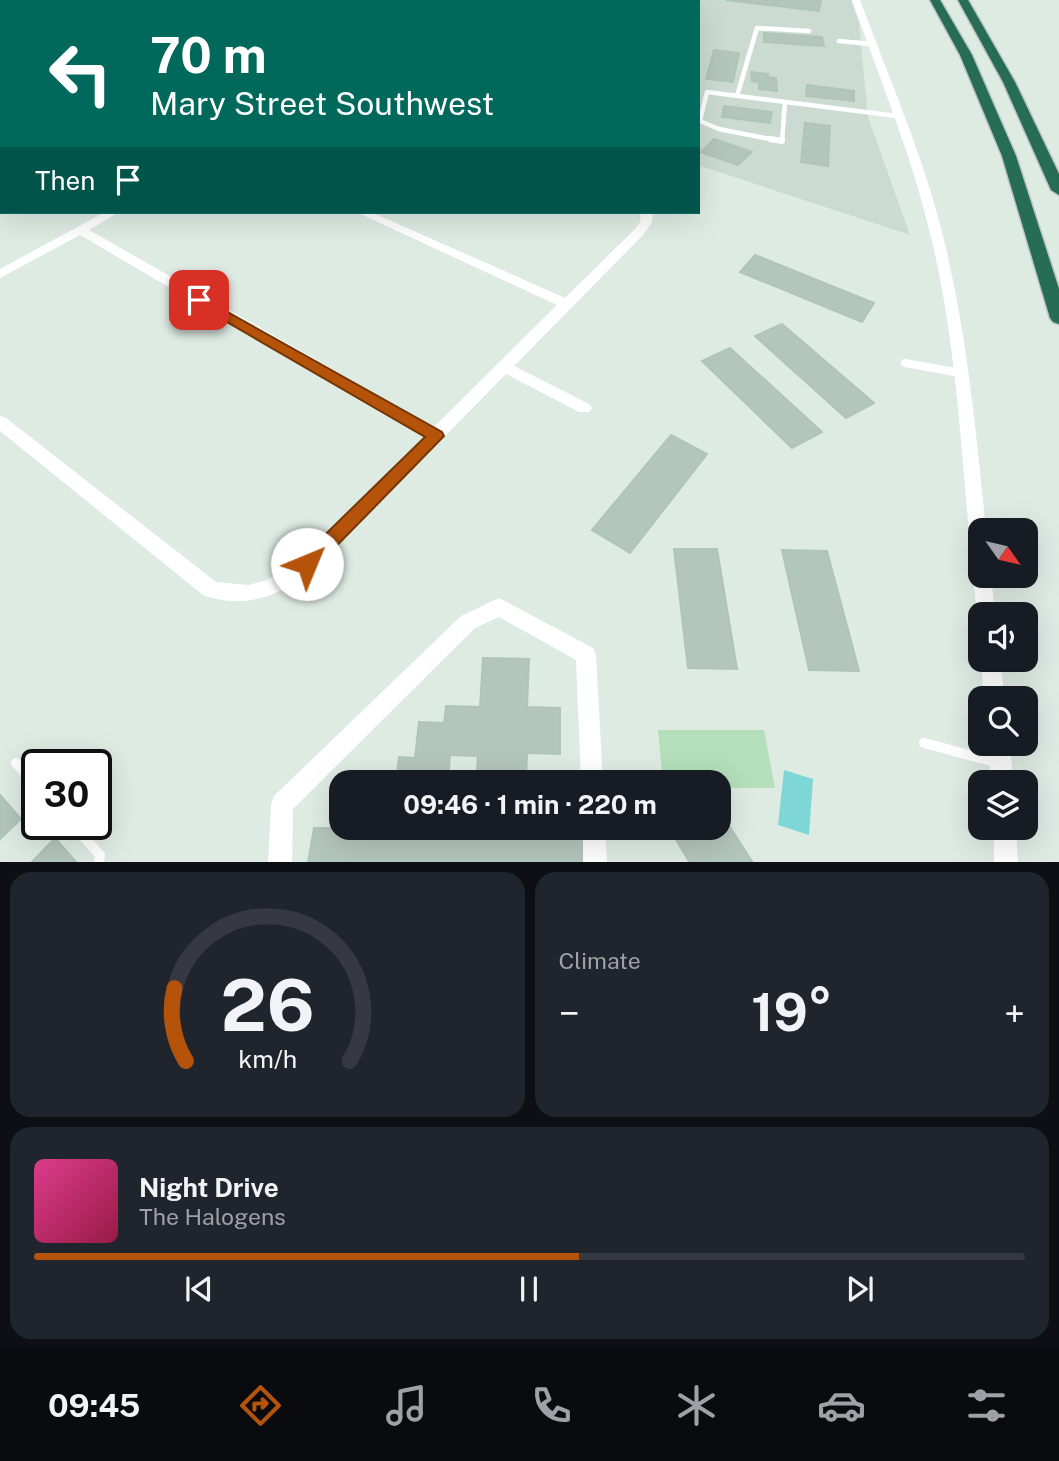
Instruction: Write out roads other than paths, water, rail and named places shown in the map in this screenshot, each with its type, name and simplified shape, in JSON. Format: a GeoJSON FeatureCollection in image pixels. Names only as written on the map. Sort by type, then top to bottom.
{"type":"FeatureCollection","features":[{"type":"Feature","properties":{"kind":"highway"},"geometry":{"type":"LineString","coordinates":[[927,0],[949,27]]}},
{"type":"Feature","properties":{"kind":"highway"},"geometry":{"type":"LineString","coordinates":[[935,0],[965,55],[1009,156],[1059,318]]}},
{"type":"Feature","properties":{"kind":"highway"},"geometry":{"type":"LineString","coordinates":[[963,0],[1028,120],[1059,190]]}},
{"type":"Feature","properties":{"kind":"highway"},"geometry":{"type":"LineString","coordinates":[[976,0],[992,50]]}},
{"type":"Feature","properties":{"kind":"street"},"geometry":{"type":"LineString","coordinates":[[856,0],[936,232],[952,307],[976,518]]}},
{"type":"Feature","properties":{"kind":"street"},"geometry":{"type":"LineString","coordinates":[[0,274],[109,214]]}},
{"type":"Feature","properties":{"kind":"street"},"geometry":{"type":"LineString","coordinates":[[366,214],[566,304]]}},
{"type":"Feature","properties":{"kind":"street"},"geometry":{"type":"LineString","coordinates":[[0,422],[209,589],[227,594],[264,590],[296,574],[639,232],[646,222],[647,214]]}},
{"type":"Feature","properties":{"kind":"street"},"geometry":{"type":"LineString","coordinates":[[79,230],[436,436]]}},
{"type":"Feature","properties":{"kind":"street"},"geometry":{"type":"LineString","coordinates":[[504,367],[584,408]]}},
{"type":"Feature","properties":{"kind":"street"},"geometry":{"type":"LineString","coordinates":[[280,862],[282,804],[468,622],[499,607],[586,655],[591,770]]}},
{"type":"Feature","properties":{"kind":"street"},"geometry":{"type":"LineString","coordinates":[[594,840],[595,862]]}},
{"type":"Feature","properties":{"kind":"street"},"geometry":{"type":"LineString","coordinates":[[1005,840],[1006,862]]}},
{"type":"Feature","properties":{"kind":"lane"},"geometry":{"type":"LineString","coordinates":[[737,96],[759,26],[809,32]]}},
{"type":"Feature","properties":{"kind":"lane"},"geometry":{"type":"LineString","coordinates":[[839,41],[871,44]]}},
{"type":"Feature","properties":{"kind":"lane"},"geometry":{"type":"LineString","coordinates":[[700,117],[707,92],[897,116]]}},
{"type":"Feature","properties":{"kind":"lane"},"geometry":{"type":"LineString","coordinates":[[700,121],[719,130],[782,141],[785,102]]}},
{"type":"Feature","properties":{"kind":"lane"},"geometry":{"type":"LineString","coordinates":[[905,363],[960,373]]}},
{"type":"Feature","properties":{"kind":"lane"},"geometry":{"type":"LineString","coordinates":[[924,743],[1001,763]]}},
{"type":"Feature","properties":{"kind":"lane"},"geometry":{"type":"LineString","coordinates":[[16,763],[21,768]]}},
{"type":"Feature","properties":{"kind":"lane"},"geometry":{"type":"LineString","coordinates":[[86,840],[100,855],[99,862]]}},
{"type":"Feature","properties":{"kind":"water"},"geometry":{"type":"Polygon","coordinates":[[[784,770],[813,779],[809,835],[778,825],[784,770]]]}}]}
